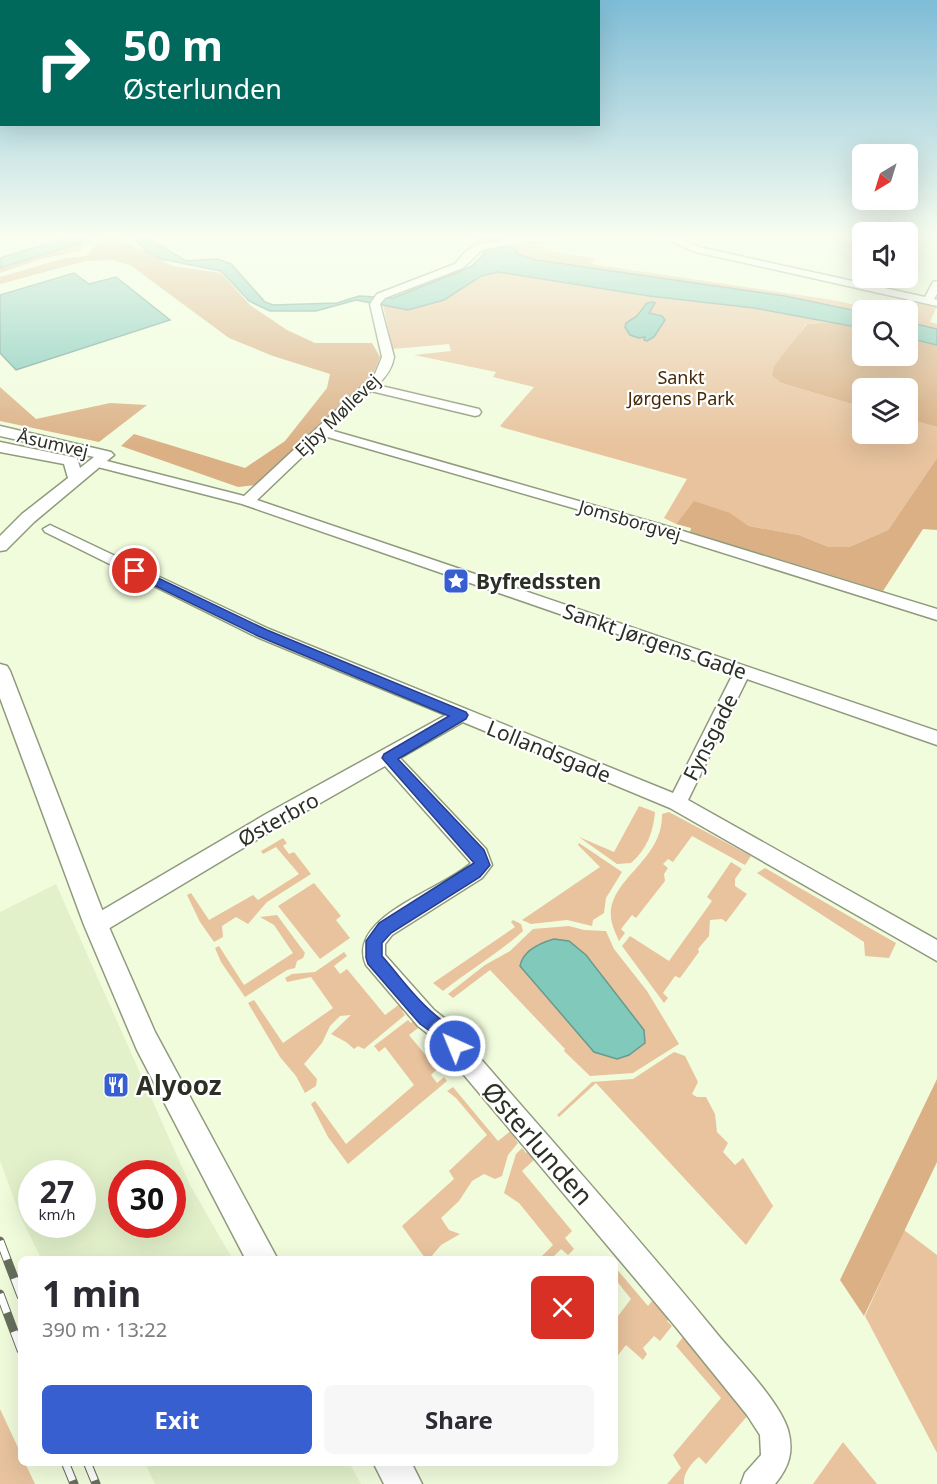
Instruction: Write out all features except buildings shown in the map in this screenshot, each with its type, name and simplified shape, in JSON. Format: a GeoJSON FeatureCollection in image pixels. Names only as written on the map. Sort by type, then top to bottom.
{"type":"FeatureCollection","features":[{"type":"Feature","properties":{"kind":"street","name":"Ejby Møllevej"},"geometry":{"type":"LineString","coordinates":[[247,501],[380,376],[387,364],[379,308]]}},
{"type":"Feature","properties":{"kind":"street"},"geometry":{"type":"LineString","coordinates":[[369,387],[475,412]]}},
{"type":"Feature","properties":{"kind":"street","name":"Åsumvej"},"geometry":{"type":"LineString","coordinates":[[0,431],[98,458]]}},
{"type":"Feature","properties":{"kind":"street","name":"Jomsborgvej"},"geometry":{"type":"LineString","coordinates":[[321,431],[668,531],[937,615]]}},
{"type":"Feature","properties":{"kind":"street"},"geometry":{"type":"LineString","coordinates":[[0,445],[71,461],[74,475]]}},
{"type":"Feature","properties":{"kind":"street","name":"Åsumvej"},"geometry":{"type":"LineString","coordinates":[[0,445],[98,458]]}},
{"type":"Feature","properties":{"kind":"street"},"geometry":{"type":"LineString","coordinates":[[58,493],[74,475],[98,458]]}},
{"type":"Feature","properties":{"kind":"street"},"geometry":{"type":"LineString","coordinates":[[0,546],[98,458]]}},
{"type":"Feature","properties":{"kind":"street","name":"Sankt Jørgens Gade"},"geometry":{"type":"LineString","coordinates":[[98,458],[247,501],[743,671],[935,733]]}},
{"type":"Feature","properties":{"kind":"street","name":"Lollandsgade"},"geometry":{"type":"LineString","coordinates":[[50,529],[262,633],[677,803],[937,951]]}},
{"type":"Feature","properties":{"kind":"street"},"geometry":{"type":"LineString","coordinates":[[0,671],[96,925],[146,1041],[261,1256]]}},
{"type":"Feature","properties":{"kind":"street","name":"Fynsgade"},"geometry":{"type":"LineString","coordinates":[[677,803],[743,671]]}},
{"type":"Feature","properties":{"kind":"street","name":"Østerbro"},"geometry":{"type":"LineString","coordinates":[[96,925],[273,820],[388,758],[461,715]]}},
{"type":"Feature","properties":{"kind":"street","name":"Østerlunden"},"geometry":{"type":"LineString","coordinates":[[388,758],[478,855],[482,865],[475,872],[385,928],[374,941],[374,958],[426,1018],[440,1029],[532,1135],[757,1405],[774,1431],[776,1460],[756,1484]]}},
{"type":"Feature","properties":{"kind":"street"},"geometry":{"type":"LineString","coordinates":[[393,1466],[404,1484]]}},
{"type":"Feature","properties":{"kind":"shaded area"},"geometry":{"type":"Polygon","coordinates":[[[189,308],[255,308],[287,330],[315,343],[372,343],[380,357],[372,377],[257,485],[238,487],[121,446],[134,434],[245,468],[285,441],[327,388],[330,374],[273,356],[229,338],[189,308]]]}},
{"type":"Feature","properties":{"kind":"shaded area"},"geometry":{"type":"Polygon","coordinates":[[[834,322],[852,326],[852,366],[918,366],[918,340],[937,345],[937,427],[918,422],[918,378],[852,378],[852,404],[781,383],[772,376],[774,366],[807,324],[834,322]]]}},
{"type":"Feature","properties":{"kind":"shaded area"},"geometry":{"type":"Polygon","coordinates":[[[0,387],[36,419],[110,403],[147,405],[99,442],[0,421],[0,387]]]}},
{"type":"Feature","properties":{"kind":"shaded area"},"geometry":{"type":"Polygon","coordinates":[[[937,458],[937,530],[923,529],[883,591],[690,532],[691,528],[676,524],[694,501],[730,513],[749,526],[799,535],[829,547],[849,547],[888,530],[937,458]]]}},
{"type":"Feature","properties":{"kind":"shaded area"},"geometry":{"type":"Polygon","coordinates":[[[56,884],[179,1160],[108,1160],[108,1238],[186,1238],[186,1176],[231,1256],[40,1256],[31,1238],[96,1238],[96,1160],[18,1160],[18,1210],[0,1161],[0,912],[56,884]]]}},
{"type":"Feature","properties":{"kind":"shaded area"},"geometry":{"type":"Polygon","coordinates":[[[937,1079],[937,1162],[864,1316],[840,1280],[937,1079]]]}},
{"type":"Feature","properties":{"kind":"shaded area"},"geometry":{"type":"Polygon","coordinates":[[[146,1466],[351,1466],[361,1484],[155,1484],[146,1466]]]}},
{"type":"Feature","properties":{"kind":"green space","name":"Sankt Jørgens Park"},"geometry":{"type":"Polygon","coordinates":[[[384,308],[755,308],[834,322],[806,324],[772,376],[781,383],[852,404],[852,444],[918,444],[918,422],[937,427],[937,458],[888,530],[849,547],[829,547],[799,535],[749,526],[731,514],[694,502],[676,524],[664,518],[687,479],[500,426],[534,387],[493,377],[496,372],[414,355],[451,351],[449,344],[393,349],[384,308]]]}},
{"type":"Feature","properties":{"kind":"green space"},"geometry":{"type":"Polygon","coordinates":[[[918,308],[936,308],[930,322],[937,324],[937,329],[918,324],[918,308]]]}},
{"type":"Feature","properties":{"kind":"green space"},"geometry":{"type":"Polygon","coordinates":[[[639,806],[655,812],[654,820],[645,846],[631,863],[617,864],[579,837],[614,852],[639,806]]]}},
{"type":"Feature","properties":{"kind":"green space"},"geometry":{"type":"Polygon","coordinates":[[[669,812],[751,856],[745,865],[692,836],[673,862],[668,859],[663,864],[668,868],[664,874],[665,881],[636,918],[632,915],[621,929],[625,933],[619,941],[611,918],[612,904],[626,880],[654,845],[660,831],[662,814],[669,812]]]}},
{"type":"Feature","properties":{"kind":"green space"},"geometry":{"type":"Polygon","coordinates":[[[283,838],[287,843],[283,846],[289,854],[294,852],[311,874],[267,902],[248,924],[236,917],[222,926],[223,937],[214,942],[200,922],[187,895],[191,893],[209,920],[253,895],[258,900],[299,874],[276,847],[263,854],[261,851],[283,838]]]}},
{"type":"Feature","properties":{"kind":"green space"},"geometry":{"type":"Polygon","coordinates":[[[579,843],[622,872],[606,898],[604,913],[593,920],[592,926],[567,920],[531,924],[522,920],[600,867],[578,845],[579,843]]]}},
{"type":"Feature","properties":{"kind":"green space"},"geometry":{"type":"Polygon","coordinates":[[[731,862],[742,869],[735,879],[735,886],[747,894],[726,922],[722,919],[710,920],[709,936],[680,978],[675,976],[663,993],[668,998],[664,1003],[622,946],[630,936],[669,961],[712,901],[707,897],[731,862]]]}},
{"type":"Feature","properties":{"kind":"green space"},"geometry":{"type":"Polygon","coordinates":[[[765,868],[896,943],[889,958],[865,956],[864,942],[757,873],[765,868]]]}},
{"type":"Feature","properties":{"kind":"green space"},"geometry":{"type":"Polygon","coordinates":[[[314,883],[341,916],[336,920],[350,938],[320,959],[278,906],[314,883]]]}},
{"type":"Feature","properties":{"kind":"green space"},"geometry":{"type":"Polygon","coordinates":[[[277,915],[305,953],[303,958],[297,961],[295,968],[287,970],[245,997],[221,962],[215,948],[219,946],[244,985],[293,953],[274,925],[260,917],[277,915]]]}},
{"type":"Feature","properties":{"kind":"green space"},"geometry":{"type":"Polygon","coordinates":[[[513,920],[521,924],[523,931],[504,947],[443,991],[433,983],[515,927],[511,922],[513,920]]]}},
{"type":"Feature","properties":{"kind":"green space"},"geometry":{"type":"Polygon","coordinates":[[[569,926],[584,930],[606,931],[614,949],[647,991],[679,1044],[633,1073],[590,1076],[490,970],[453,998],[448,994],[485,965],[510,951],[533,929],[569,926]]]}},
{"type":"Feature","properties":{"kind":"green space"},"geometry":{"type":"Polygon","coordinates":[[[344,952],[347,956],[334,966],[340,974],[347,969],[385,1015],[401,1003],[407,1007],[402,1011],[405,1015],[364,1049],[358,1046],[354,1049],[331,1034],[351,1015],[340,1016],[330,1026],[322,1043],[304,1064],[317,1079],[316,1086],[305,1093],[296,1076],[280,1057],[248,1003],[254,1000],[283,1043],[333,1008],[311,977],[287,982],[285,978],[292,974],[315,972],[344,952]]]}},
{"type":"Feature","properties":{"kind":"green space"},"geometry":{"type":"Polygon","coordinates":[[[416,1019],[422,1025],[409,1035],[437,1069],[431,1075],[437,1083],[444,1077],[447,1081],[348,1164],[328,1137],[311,1104],[315,1101],[346,1144],[414,1085],[385,1047],[379,1052],[374,1046],[408,1020],[411,1023],[416,1019]]]}},
{"type":"Feature","properties":{"kind":"green space"},"geometry":{"type":"Polygon","coordinates":[[[674,1052],[685,1056],[698,1082],[692,1094],[697,1097],[706,1097],[715,1114],[717,1132],[728,1143],[723,1152],[735,1165],[743,1158],[773,1206],[746,1245],[596,1083],[559,1117],[557,1115],[592,1082],[633,1079],[674,1052]]]}},
{"type":"Feature","properties":{"kind":"green space"},"geometry":{"type":"Polygon","coordinates":[[[453,1087],[498,1141],[513,1129],[520,1135],[515,1139],[518,1143],[508,1155],[502,1176],[495,1179],[484,1174],[472,1181],[459,1201],[441,1218],[449,1230],[460,1234],[441,1245],[432,1256],[424,1256],[402,1226],[454,1179],[449,1171],[487,1135],[456,1098],[447,1091],[453,1087]]]}},
{"type":"Feature","properties":{"kind":"green space"},"geometry":{"type":"Polygon","coordinates":[[[522,1148],[526,1153],[532,1148],[537,1157],[522,1171],[572,1231],[565,1238],[574,1249],[568,1255],[561,1249],[554,1256],[542,1256],[553,1245],[519,1203],[504,1193],[516,1154],[522,1148]]]}},
{"type":"Feature","properties":{"kind":"green space"},"geometry":{"type":"Polygon","coordinates":[[[904,1230],[937,1255],[937,1453],[865,1316],[904,1230]]]}},
{"type":"Feature","properties":{"kind":"green space"},"geometry":{"type":"Polygon","coordinates":[[[618,1271],[648,1306],[652,1301],[664,1313],[668,1310],[673,1315],[667,1321],[672,1326],[660,1341],[654,1336],[643,1348],[647,1354],[643,1360],[626,1345],[618,1355],[618,1316],[631,1299],[618,1283],[618,1271]]]}},
{"type":"Feature","properties":{"kind":"green space"},"geometry":{"type":"Polygon","coordinates":[[[686,1333],[749,1414],[706,1464],[699,1457],[693,1462],[686,1473],[684,1484],[667,1484],[681,1468],[673,1455],[721,1398],[676,1346],[686,1333]]]}},
{"type":"Feature","properties":{"kind":"green space"},"geometry":{"type":"Polygon","coordinates":[[[0,1409],[18,1448],[18,1466],[26,1466],[35,1484],[0,1484],[0,1409]]]}},
{"type":"Feature","properties":{"kind":"green space"},"geometry":{"type":"Polygon","coordinates":[[[843,1442],[877,1484],[813,1484],[843,1442]]]}},
{"type":"Feature","properties":{"kind":"water"},"geometry":{"type":"Polygon","coordinates":[[[0,308],[155,308],[170,320],[16,370],[0,353],[0,308]]]}},
{"type":"Feature","properties":{"kind":"water"},"geometry":{"type":"Polygon","coordinates":[[[264,308],[326,308],[316,311],[270,311],[264,308]]]}},
{"type":"Feature","properties":{"kind":"water"},"geometry":{"type":"Polygon","coordinates":[[[643,308],[652,308],[649,313],[662,316],[665,320],[654,337],[647,341],[644,340],[645,337],[630,335],[625,327],[626,323],[637,316],[643,308]]]}},
{"type":"Feature","properties":{"kind":"water"},"geometry":{"type":"Polygon","coordinates":[[[755,308],[852,310],[852,326],[755,308]]]}},
{"type":"Feature","properties":{"kind":"water"},"geometry":{"type":"Polygon","coordinates":[[[918,324],[937,329],[937,345],[918,340],[918,324]]]}},
{"type":"Feature","properties":{"kind":"water"},"geometry":{"type":"Polygon","coordinates":[[[554,939],[569,941],[586,955],[644,1030],[645,1043],[629,1055],[617,1059],[594,1052],[520,966],[528,951],[554,939]]]}},
{"type":"Feature","properties":{"kind":"railway"},"geometry":{"type":"LineString","coordinates":[[0,1241],[18,1288]]}},
{"type":"Feature","properties":{"kind":"railway"},"geometry":{"type":"LineString","coordinates":[[0,1294],[18,1342]]}},
{"type":"Feature","properties":{"kind":"railway"},"geometry":{"type":"LineString","coordinates":[[67,1466],[74,1484]]}},
{"type":"Feature","properties":{"kind":"railway"},"geometry":{"type":"LineString","coordinates":[[89,1466],[96,1484]]}},
{"type":"Feature","properties":{"kind":"place","name":"Byfredssten"},"geometry":{"type":"Point","coordinates":[456,581]}},
{"type":"Feature","properties":{"kind":"place","name":"Alyooz"},"geometry":{"type":"Point","coordinates":[116,1085]}},
{"type":"Feature","properties":{"kind":"route"},"geometry":{"type":"LineString","coordinates":[[135,571],[262,633],[461,715],[388,758],[478,855],[482,865],[475,872],[385,928],[374,941],[374,958],[426,1018],[440,1029],[455,1046]]}}]}
